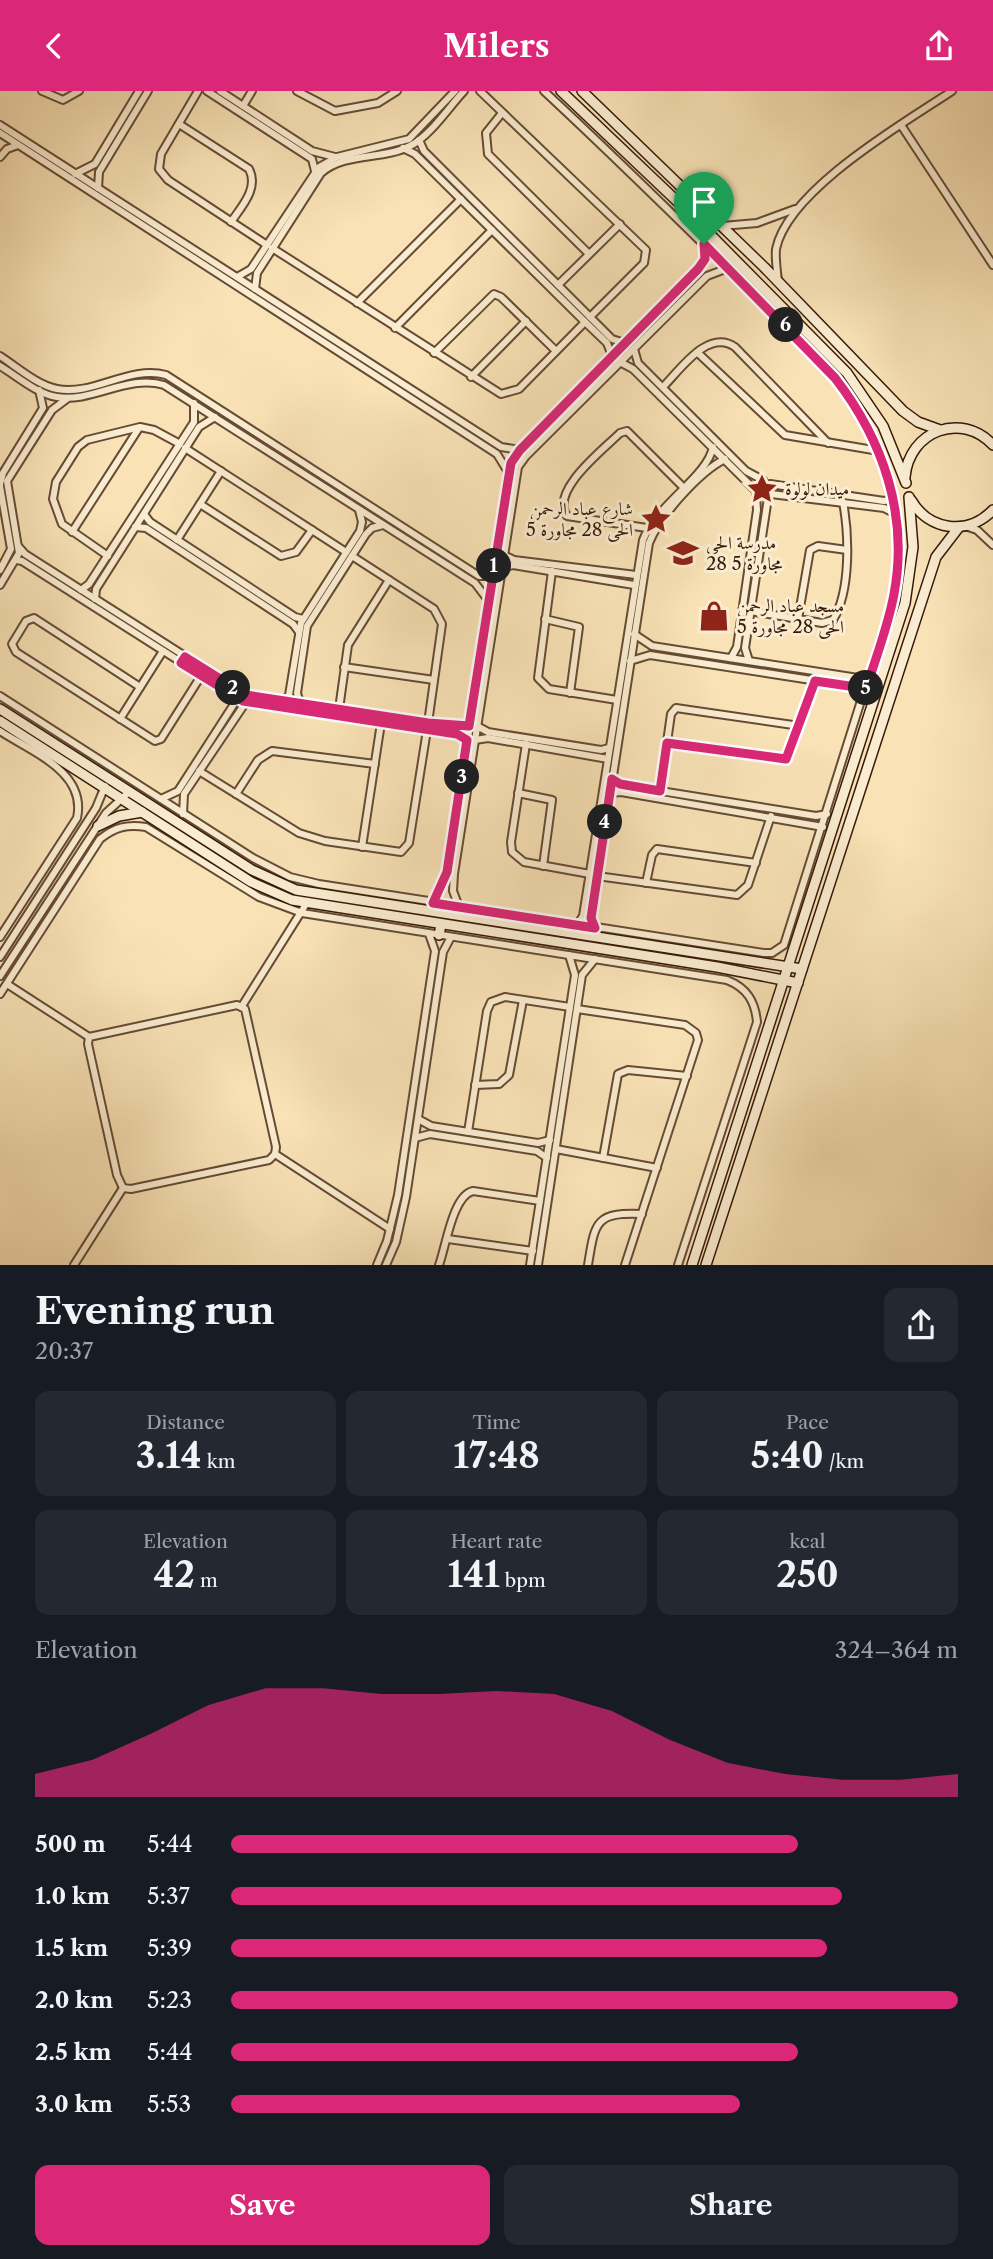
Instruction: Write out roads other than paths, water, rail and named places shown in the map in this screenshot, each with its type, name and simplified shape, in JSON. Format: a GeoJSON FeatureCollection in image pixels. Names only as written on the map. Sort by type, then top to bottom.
{"type":"FeatureCollection","features":[{"type":"Feature","properties":{"kind":"street"},"geometry":{"type":"LineString","coordinates":[[42,91],[63,100],[79,91]]}},
{"type":"Feature","properties":{"kind":"street"},"geometry":{"type":"LineString","coordinates":[[98,188],[100,163],[139,91]]}},
{"type":"Feature","properties":{"kind":"street"},"geometry":{"type":"LineString","coordinates":[[75,174],[100,163],[148,91]]}},
{"type":"Feature","properties":{"kind":"street"},"geometry":{"type":"LineString","coordinates":[[198,91],[161,154],[159,161],[163,175],[494,392],[507,394],[519,389],[646,259],[644,246],[480,91]]}},
{"type":"Feature","properties":{"kind":"street"},"geometry":{"type":"LineString","coordinates":[[207,91],[312,159],[315,172]]}},
{"type":"Feature","properties":{"kind":"street"},"geometry":{"type":"LineString","coordinates":[[220,91],[312,151],[337,157],[404,148],[419,139],[455,91]]}},
{"type":"Feature","properties":{"kind":"street"},"geometry":{"type":"LineString","coordinates":[[243,106],[252,91]]}},
{"type":"Feature","properties":{"kind":"street"},"geometry":{"type":"LineString","coordinates":[[303,92],[325,109],[340,111],[382,102],[397,91]]}},
{"type":"Feature","properties":{"kind":"street"},"geometry":{"type":"LineString","coordinates":[[303,195],[326,169],[403,141],[429,124],[464,91]]}},
{"type":"Feature","properties":{"kind":"street"},"geometry":{"type":"LineString","coordinates":[[0,696],[262,864],[290,877],[595,928],[764,953],[779,950],[788,938],[894,596],[898,562],[894,499],[868,426],[842,386],[704,244],[544,91]]}},
{"type":"Feature","properties":{"kind":"street"},"geometry":{"type":"LineString","coordinates":[[561,91],[847,373],[883,426],[909,497],[913,547],[905,603],[692,1265]]}},
{"type":"Feature","properties":{"kind":"street"},"geometry":{"type":"LineString","coordinates":[[582,91],[778,281],[910,417],[940,430]]}},
{"type":"Feature","properties":{"kind":"street"},"geometry":{"type":"LineString","coordinates":[[778,281],[776,249],[797,208],[838,170],[952,91]]}},
{"type":"Feature","properties":{"kind":"street"},"geometry":{"type":"LineString","coordinates":[[502,113],[486,133],[488,153],[589,254]]}},
{"type":"Feature","properties":{"kind":"street"},"geometry":{"type":"LineString","coordinates":[[179,124],[243,165],[253,176],[251,190],[231,222]]}},
{"type":"Feature","properties":{"kind":"street"},"geometry":{"type":"LineString","coordinates":[[0,125],[170,238],[237,277],[497,454],[508,472]]}},
{"type":"Feature","properties":{"kind":"street"},"geometry":{"type":"LineString","coordinates":[[901,125],[993,265]]}},
{"type":"Feature","properties":{"kind":"street"},"geometry":{"type":"LineString","coordinates":[[0,133],[501,447],[520,450]]}},
{"type":"Feature","properties":{"kind":"street"},"geometry":{"type":"LineString","coordinates":[[419,139],[424,151],[558,285],[588,319]]}},
{"type":"Feature","properties":{"kind":"street"},"geometry":{"type":"LineString","coordinates":[[0,155],[19,145]]}},
{"type":"Feature","properties":{"kind":"street"},"geometry":{"type":"LineString","coordinates":[[404,148],[415,154],[610,341],[625,343]]}},
{"type":"Feature","properties":{"kind":"street"},"geometry":{"type":"LineString","coordinates":[[255,289],[254,271],[315,172],[337,157]]}},
{"type":"Feature","properties":{"kind":"street"},"geometry":{"type":"LineString","coordinates":[[357,303],[461,199]]}},
{"type":"Feature","properties":{"kind":"street"},"geometry":{"type":"LineString","coordinates":[[722,226],[757,223],[797,208]]}},
{"type":"Feature","properties":{"kind":"street"},"geometry":{"type":"LineString","coordinates":[[558,285],[620,224]]}},
{"type":"Feature","properties":{"kind":"street"},"geometry":{"type":"LineString","coordinates":[[395,328],[492,230]]}},
{"type":"Feature","properties":{"kind":"street"},"geometry":{"type":"LineString","coordinates":[[459,907],[453,885],[488,600],[508,472],[520,450],[698,269],[705,259],[704,244]]}},
{"type":"Feature","properties":{"kind":"street"},"geometry":{"type":"LineString","coordinates":[[480,679],[518,467],[556,425],[707,276],[728,268]]}},
{"type":"Feature","properties":{"kind":"street"},"geometry":{"type":"LineString","coordinates":[[237,277],[254,271]]}},
{"type":"Feature","properties":{"kind":"street"},"geometry":{"type":"LineString","coordinates":[[434,353],[494,295],[499,296],[556,351]]}},
{"type":"Feature","properties":{"kind":"street"},"geometry":{"type":"LineString","coordinates":[[780,320],[789,313]]}},
{"type":"Feature","properties":{"kind":"street"},"geometry":{"type":"LineString","coordinates":[[471,377],[526,321]]}},
{"type":"Feature","properties":{"kind":"street"},"geometry":{"type":"LineString","coordinates":[[610,341],[612,356]]}},
{"type":"Feature","properties":{"kind":"street"},"geometry":{"type":"LineString","coordinates":[[663,387],[712,342],[730,343],[828,443]]}},
{"type":"Feature","properties":{"kind":"street"},"geometry":{"type":"LineString","coordinates":[[634,348],[636,360],[746,471],[766,482],[884,501],[894,499]]}},
{"type":"Feature","properties":{"kind":"street"},"geometry":{"type":"LineString","coordinates":[[698,353],[779,432],[796,439],[879,451]]}},
{"type":"Feature","properties":{"kind":"street"},"geometry":{"type":"LineString","coordinates":[[0,356],[56,389],[148,372],[166,375],[479,576],[492,576]]}},
{"type":"Feature","properties":{"kind":"street"},"geometry":{"type":"LineString","coordinates":[[620,362],[633,369],[755,492],[770,496],[886,508],[896,513]]}},
{"type":"Feature","properties":{"kind":"street"},"geometry":{"type":"LineString","coordinates":[[847,373],[856,362]]}},
{"type":"Feature","properties":{"kind":"street"},"geometry":{"type":"LineString","coordinates":[[0,366],[39,390],[68,398]]}},
{"type":"Feature","properties":{"kind":"street"},"geometry":{"type":"LineString","coordinates":[[105,381],[107,390]]}},
{"type":"Feature","properties":{"kind":"street"},"geometry":{"type":"LineString","coordinates":[[0,585],[16,560],[19,546],[7,481],[52,410],[68,398],[156,383],[194,403],[475,583],[488,600]]}},
{"type":"Feature","properties":{"kind":"street"},"geometry":{"type":"LineString","coordinates":[[0,570],[11,549],[0,485],[1,474],[42,411],[44,405],[39,390]]}},
{"type":"Feature","properties":{"kind":"street"},"geometry":{"type":"LineString","coordinates":[[95,599],[96,589],[183,446],[195,419],[194,403]]}},
{"type":"Feature","properties":{"kind":"street"},"geometry":{"type":"LineString","coordinates":[[80,590],[89,584],[183,446],[201,424],[215,417]]}},
{"type":"Feature","properties":{"kind":"street"},"geometry":{"type":"LineString","coordinates":[[550,419],[556,425]]}},
{"type":"Feature","properties":{"kind":"street"},"geometry":{"type":"LineString","coordinates":[[72,532],[140,428]]}},
{"type":"Feature","properties":{"kind":"street"},"geometry":{"type":"LineString","coordinates":[[108,556],[72,532],[59,519],[53,493],[78,447],[87,440],[140,428],[154,430],[183,446],[434,609],[440,616],[442,624],[408,847],[397,853],[299,833],[200,771]]}},
{"type":"Feature","properties":{"kind":"street"},"geometry":{"type":"LineString","coordinates":[[906,483],[906,469],[913,450],[928,436],[940,430],[967,429],[993,445]]}},
{"type":"Feature","properties":{"kind":"street"},"geometry":{"type":"LineString","coordinates":[[647,528],[567,516],[563,507],[570,485],[620,433],[626,431],[683,487]]}},
{"type":"Feature","properties":{"kind":"street"},"geometry":{"type":"LineString","coordinates":[[595,928],[591,920],[594,875],[609,748],[636,575],[647,528],[709,460],[713,447]]}},
{"type":"Feature","properties":{"kind":"street"},"geometry":{"type":"LineString","coordinates":[[577,925],[583,918],[594,875],[610,793],[647,554],[653,534],[668,513],[703,476],[725,459]]}},
{"type":"Feature","properties":{"kind":"street"},"geometry":{"type":"LineString","coordinates":[[177,540],[221,471]]}},
{"type":"Feature","properties":{"kind":"street"},"geometry":{"type":"LineString","coordinates":[[755,492],[766,482]]}},
{"type":"Feature","properties":{"kind":"street"},"geometry":{"type":"LineString","coordinates":[[749,661],[745,648],[770,496],[766,482]]}},
{"type":"Feature","properties":{"kind":"street"},"geometry":{"type":"LineString","coordinates":[[731,658],[737,647],[757,510],[755,492]]}},
{"type":"Feature","properties":{"kind":"street"},"geometry":{"type":"LineString","coordinates":[[909,497],[926,518],[938,524],[976,530],[993,545]]}},
{"type":"Feature","properties":{"kind":"street"},"geometry":{"type":"LineString","coordinates":[[750,611],[826,623],[835,617],[847,549],[843,502]]}},
{"type":"Feature","properties":{"kind":"street"},"geometry":{"type":"LineString","coordinates":[[200,505],[281,556],[296,552],[312,530]]}},
{"type":"Feature","properties":{"kind":"street"},"geometry":{"type":"LineString","coordinates":[[300,703],[297,693],[307,626],[349,554],[361,527],[358,509]]}},
{"type":"Feature","properties":{"kind":"street"},"geometry":{"type":"LineString","coordinates":[[706,1265],[941,548],[962,527],[982,519],[993,510]]}},
{"type":"Feature","properties":{"kind":"street"},"geometry":{"type":"LineString","coordinates":[[144,514],[148,520],[177,540],[295,617],[303,619]]}},
{"type":"Feature","properties":{"kind":"street"},"geometry":{"type":"LineString","coordinates":[[284,701],[289,695],[303,619],[369,530],[384,525]]}},
{"type":"Feature","properties":{"kind":"street"},"geometry":{"type":"LineString","coordinates":[[135,527],[144,527],[169,543],[293,624],[299,632]]}},
{"type":"Feature","properties":{"kind":"street"},"geometry":{"type":"LineString","coordinates":[[19,546],[23,552],[183,660],[242,694],[453,730],[473,726],[488,732],[601,750],[609,748]]}},
{"type":"Feature","properties":{"kind":"street"},"geometry":{"type":"LineString","coordinates":[[798,619],[810,550],[818,546],[847,549]]}},
{"type":"Feature","properties":{"kind":"street"},"geometry":{"type":"LineString","coordinates":[[504,555],[514,560],[636,575]]}},
{"type":"Feature","properties":{"kind":"street"},"geometry":{"type":"LineString","coordinates":[[16,560],[22,561],[163,651],[183,660],[201,676],[235,698],[381,723],[427,726]]}},
{"type":"Feature","properties":{"kind":"street"},"geometry":{"type":"LineString","coordinates":[[502,568],[513,565],[635,585]]}},
{"type":"Feature","properties":{"kind":"street"},"geometry":{"type":"LineString","coordinates":[[552,571],[538,678],[550,689],[617,700]]}},
{"type":"Feature","properties":{"kind":"street"},"geometry":{"type":"LineString","coordinates":[[339,709],[344,667],[351,639],[389,580]]}},
{"type":"Feature","properties":{"kind":"street"},"geometry":{"type":"LineString","coordinates":[[905,603],[912,602],[920,608]]}},
{"type":"Feature","properties":{"kind":"street"},"geometry":{"type":"LineString","coordinates":[[140,687],[36,619],[26,621],[12,644],[14,650],[153,740],[160,740],[201,676]]}},
{"type":"Feature","properties":{"kind":"street"},"geometry":{"type":"LineString","coordinates":[[545,619],[579,627],[570,692]]}},
{"type":"Feature","properties":{"kind":"street"},"geometry":{"type":"LineString","coordinates":[[634,634],[652,646],[861,678],[870,676]]}},
{"type":"Feature","properties":{"kind":"street"},"geometry":{"type":"LineString","coordinates":[[120,719],[163,651]]}},
{"type":"Feature","properties":{"kind":"street"},"geometry":{"type":"LineString","coordinates":[[630,661],[650,655],[856,687],[865,692]]}},
{"type":"Feature","properties":{"kind":"street"},"geometry":{"type":"LineString","coordinates":[[344,667],[434,680]]}},
{"type":"Feature","properties":{"kind":"street"},"geometry":{"type":"LineString","coordinates":[[667,743],[783,760],[790,755],[815,681]]}},
{"type":"Feature","properties":{"kind":"street"},"geometry":{"type":"LineString","coordinates":[[161,799],[178,791],[234,704],[235,698]]}},
{"type":"Feature","properties":{"kind":"street"},"geometry":{"type":"LineString","coordinates":[[183,814],[183,797],[247,702]]}},
{"type":"Feature","properties":{"kind":"street"},"geometry":{"type":"LineString","coordinates":[[660,791],[672,712],[679,708],[800,726]]}},
{"type":"Feature","properties":{"kind":"street"},"geometry":{"type":"LineString","coordinates":[[0,709],[252,870],[311,894],[802,969]]}},
{"type":"Feature","properties":{"kind":"street"},"geometry":{"type":"LineString","coordinates":[[0,721],[251,882],[304,908],[441,925],[717,967],[798,983]]}},
{"type":"Feature","properties":{"kind":"street"},"geometry":{"type":"LineString","coordinates":[[362,847],[381,723]]}},
{"type":"Feature","properties":{"kind":"street"},"geometry":{"type":"LineString","coordinates":[[453,730],[471,740],[488,738],[608,759]]}},
{"type":"Feature","properties":{"kind":"street"},"geometry":{"type":"LineString","coordinates":[[0,731],[67,775],[77,790],[77,818],[0,937]]}},
{"type":"Feature","properties":{"kind":"street"},"geometry":{"type":"LineString","coordinates":[[433,903],[447,872],[471,740]]}},
{"type":"Feature","properties":{"kind":"street"},"geometry":{"type":"LineString","coordinates":[[526,744],[512,852],[524,862],[732,896],[746,890],[771,816]]}},
{"type":"Feature","properties":{"kind":"street"},"geometry":{"type":"LineString","coordinates":[[236,795],[258,760],[272,751],[375,764]]}},
{"type":"Feature","properties":{"kind":"street"},"geometry":{"type":"LineString","coordinates":[[0,957],[96,808],[105,789],[106,778]]}},
{"type":"Feature","properties":{"kind":"street"},"geometry":{"type":"LineString","coordinates":[[612,779],[620,784],[660,791],[816,816],[827,814]]}},
{"type":"Feature","properties":{"kind":"street"},"geometry":{"type":"LineString","coordinates":[[129,792],[106,813],[1,975],[4,987],[89,1037],[242,1006]]}},
{"type":"Feature","properties":{"kind":"street"},"geometry":{"type":"LineString","coordinates":[[610,793],[621,792],[771,816],[822,827]]}},
{"type":"Feature","properties":{"kind":"street"},"geometry":{"type":"LineString","coordinates":[[518,793],[548,798],[552,802],[543,866]]}},
{"type":"Feature","properties":{"kind":"street"},"geometry":{"type":"LineString","coordinates":[[96,808],[106,813]]}},
{"type":"Feature","properties":{"kind":"street"},"geometry":{"type":"LineString","coordinates":[[98,826],[119,816],[142,812]]}},
{"type":"Feature","properties":{"kind":"street"},"geometry":{"type":"LineString","coordinates":[[4,987],[100,839],[110,831],[134,825],[146,827],[259,897],[434,934],[727,980],[746,991],[756,1011],[754,1033],[678,1265]]}},
{"type":"Feature","properties":{"kind":"street"},"geometry":{"type":"LineString","coordinates":[[57,848],[66,855]]}},
{"type":"Feature","properties":{"kind":"street"},"geometry":{"type":"LineString","coordinates":[[646,883],[652,855],[657,849],[756,863]]}},
{"type":"Feature","properties":{"kind":"street"},"geometry":{"type":"LineString","coordinates":[[75,860],[84,865]]}},
{"type":"Feature","properties":{"kind":"street"},"geometry":{"type":"LineString","coordinates":[[311,894],[242,1006],[271,1125],[275,1154],[390,1229]]}},
{"type":"Feature","properties":{"kind":"street"},"geometry":{"type":"LineString","coordinates":[[377,1265],[390,1229],[400,1182],[435,951],[434,934],[441,925]]}},
{"type":"Feature","properties":{"kind":"street"},"geometry":{"type":"LineString","coordinates":[[386,1265],[406,1197],[443,952],[451,937]]}},
{"type":"Feature","properties":{"kind":"street"},"geometry":{"type":"LineString","coordinates":[[538,1265],[574,1008],[575,975],[569,955]]}},
{"type":"Feature","properties":{"kind":"street"},"geometry":{"type":"LineString","coordinates":[[717,967],[718,956]]}},
{"type":"Feature","properties":{"kind":"street"},"geometry":{"type":"LineString","coordinates":[[530,1265],[574,1008],[583,972],[595,959]]}},
{"type":"Feature","properties":{"kind":"street"},"geometry":{"type":"LineString","coordinates":[[468,1132],[488,1006],[500,997],[691,1028],[698,1040],[625,1265]]}},
{"type":"Feature","properties":{"kind":"street"},"geometry":{"type":"LineString","coordinates":[[475,1085],[499,1084],[509,1075],[523,1000]]}},
{"type":"Feature","properties":{"kind":"street"},"geometry":{"type":"LineString","coordinates":[[89,1037],[88,1044],[118,1182],[123,1188],[131,1189],[269,1160],[275,1154]]}},
{"type":"Feature","properties":{"kind":"street"},"geometry":{"type":"LineString","coordinates":[[603,1158],[617,1077],[621,1071],[687,1076]]}},
{"type":"Feature","properties":{"kind":"street"},"geometry":{"type":"LineString","coordinates":[[418,1119],[431,1126],[468,1132],[538,1143],[550,1140]]}},
{"type":"Feature","properties":{"kind":"street"},"geometry":{"type":"LineString","coordinates":[[415,1138],[430,1134],[537,1151],[547,1159]]}},
{"type":"Feature","properties":{"kind":"street"},"geometry":{"type":"LineString","coordinates":[[556,1149],[657,1168]]}},
{"type":"Feature","properties":{"kind":"street"},"geometry":{"type":"LineString","coordinates":[[74,1265],[123,1188]]}},
{"type":"Feature","properties":{"kind":"street"},"geometry":{"type":"LineString","coordinates":[[439,1265],[459,1199],[465,1193],[473,1191],[540,1201]]}},
{"type":"Feature","properties":{"kind":"street"},"geometry":{"type":"LineString","coordinates":[[588,1265],[594,1231],[604,1217],[612,1214],[642,1214]]}},
{"type":"Feature","properties":{"kind":"street"},"geometry":{"type":"LineString","coordinates":[[448,1239],[533,1251]]}},
{"type":"Feature","properties":{"kind":"place","name":"ميدان لولوة"},"geometry":{"type":"Point","coordinates":[762,489]}},
{"type":"Feature","properties":{"kind":"place","name":"شارع عباد الرحمن الحى 28 مجاورة 5"},"geometry":{"type":"Point","coordinates":[656,519]}},
{"type":"Feature","properties":{"kind":"place","name":"مدرسة الحى 28 مجاورة 5"},"geometry":{"type":"Point","coordinates":[683,553]}},
{"type":"Feature","properties":{"kind":"place","name":"مسجد عباد الرحمن الحى 28 مجاورة 5"},"geometry":{"type":"Point","coordinates":[714,616]}}]}
